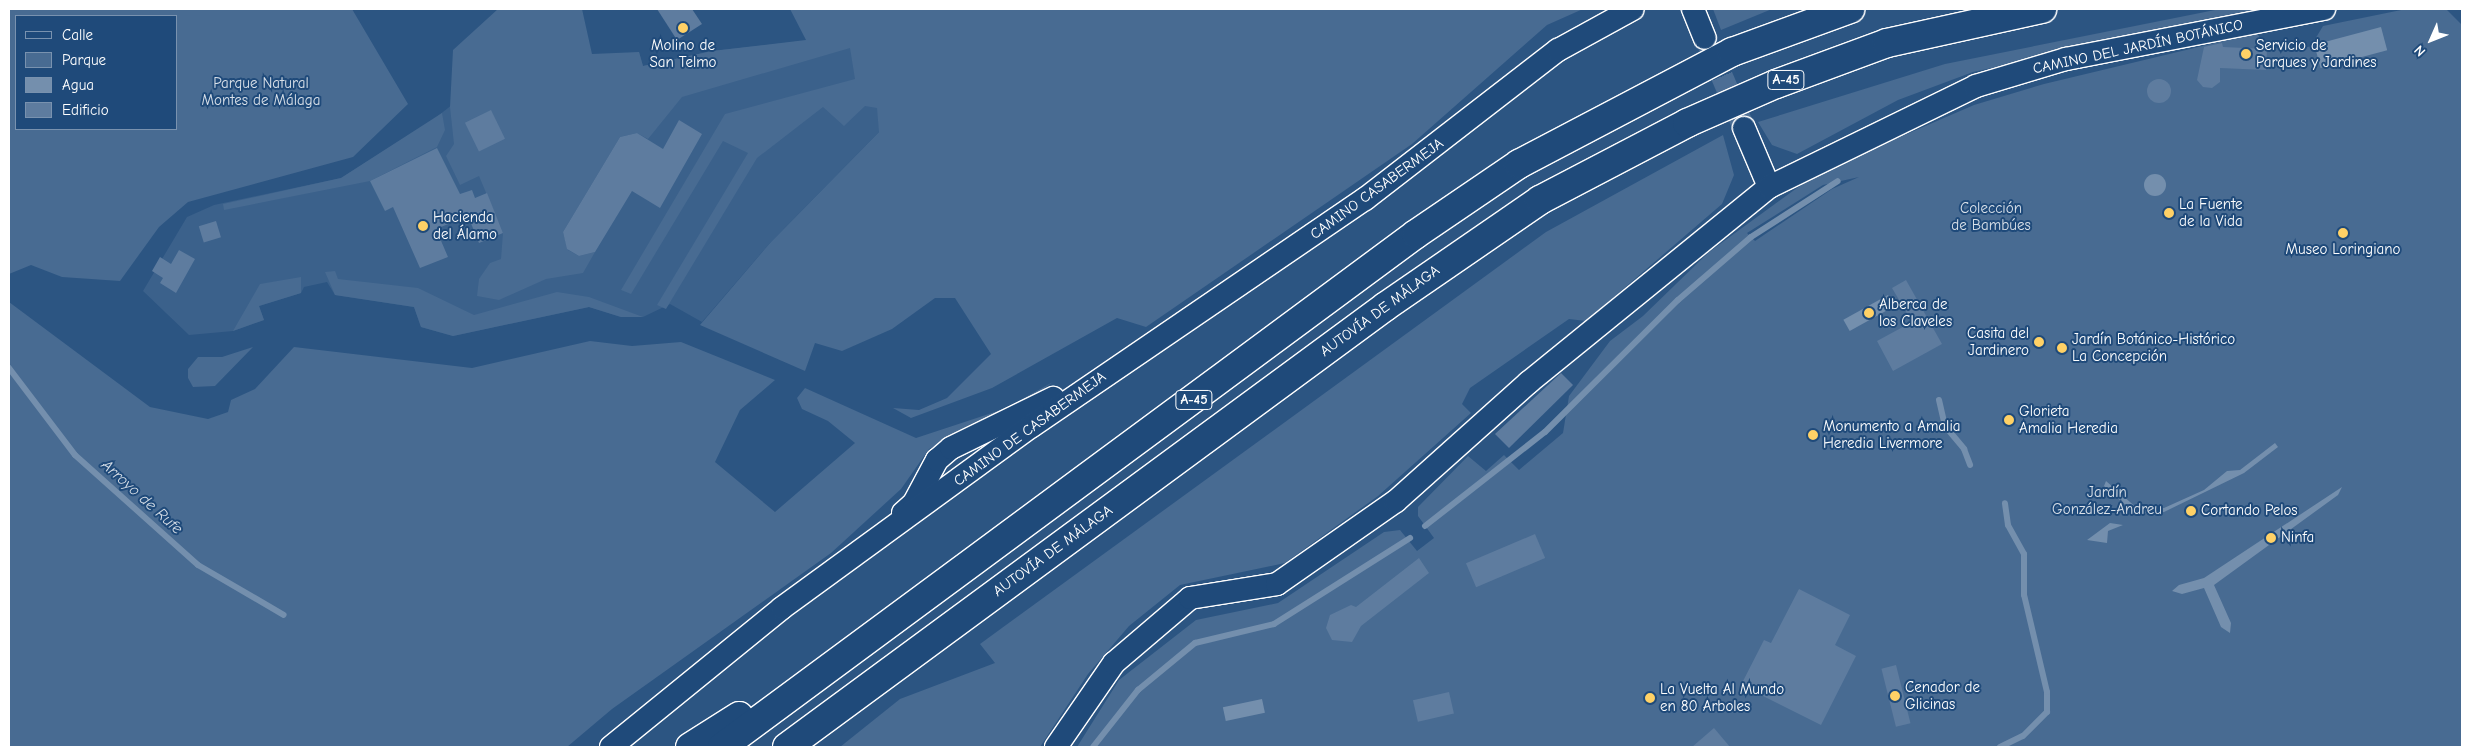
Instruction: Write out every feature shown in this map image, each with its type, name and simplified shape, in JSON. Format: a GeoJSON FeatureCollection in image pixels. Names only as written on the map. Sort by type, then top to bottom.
{"type":"FeatureCollection","features":[{"type":"Feature","properties":{"kind":"highway","name":"A-45"},"geometry":{"type":"LineString","coordinates":[[722,747],[799,686],[1416,234],[1520,164],[1732,52],[1850,9]]}},
{"type":"Feature","properties":{"kind":"highway","name":"AUTOVÍA DE MÁLAGA"},"geometry":{"type":"LineString","coordinates":[[787,747],[1378,311],[1540,200],[1687,123],[1776,84],[1887,43],[2042,9]]}},
{"type":"Feature","properties":{"kind":"highway"},"geometry":{"type":"LineString","coordinates":[[690,747],[725,723],[799,686]]}},
{"type":"Feature","properties":{"kind":"street","name":"CAMINO CASABERMEJA"},"geometry":{"type":"LineString","coordinates":[[1117,366],[1365,199],[1558,50],[1633,9]]}},
{"type":"Feature","properties":{"kind":"street"},"geometry":{"type":"LineString","coordinates":[[1693,9],[1706,38]]}},
{"type":"Feature","properties":{"kind":"street","name":"CAMINO DEL JARDÍN BOTÁNICO"},"geometry":{"type":"LineString","coordinates":[[1056,747],[1114,663],[1190,598],[1276,584],[1396,501],[1529,382],[1770,187],[1952,95],[2066,59],[2324,9]]}},
{"type":"Feature","properties":{"kind":"street"},"geometry":{"type":"LineString","coordinates":[[1744,128],[1770,187]]}},
{"type":"Feature","properties":{"kind":"street","name":"CAMINO DE CASABERMEJA"},"geometry":{"type":"LineString","coordinates":[[877,541],[914,503],[928,473],[951,448],[1117,366]]}},
{"type":"Feature","properties":{"kind":"street","name":"CAMINO DE CASABERMEJA"},"geometry":{"type":"LineString","coordinates":[[877,541],[1117,366]]}},
{"type":"Feature","properties":{"kind":"street"},"geometry":{"type":"LineString","coordinates":[[611,747],[782,608],[877,541]]}},
{"type":"Feature","properties":{"kind":"shaded area","name":"Hacienda del Álamo"},"geometry":{"type":"Polygon","coordinates":[[[908,29],[879,132],[770,243],[702,322],[670,304],[643,317],[621,317],[589,307],[453,336],[421,327],[414,307],[335,295],[327,282],[304,287],[301,293],[259,306],[264,320],[233,331],[189,335],[143,291],[187,217],[214,205],[341,178],[434,119],[490,75],[639,52],[643,66],[712,51],[908,29]]]}},
{"type":"Feature","properties":{"kind":"green space","name":"Parque Natural Montes de Málaga"},"geometry":{"type":"Polygon","coordinates":[[[9,9],[352,9],[408,104],[353,157],[188,202],[159,227],[120,281],[62,277],[31,265],[9,274],[9,9]]]}},
{"type":"Feature","properties":{"kind":"green space"},"geometry":{"type":"Polygon","coordinates":[[[498,9],[582,9],[592,54],[639,52],[643,66],[712,51],[806,40],[790,9],[1583,9],[1547,25],[1412,144],[1146,327],[1117,318],[992,388],[911,418],[893,408],[919,410],[947,398],[991,354],[955,298],[935,298],[892,329],[842,351],[815,343],[805,371],[700,325],[770,243],[879,132],[877,108],[865,106],[844,126],[823,107],[757,158],[666,309],[657,305],[748,153],[723,141],[631,294],[621,290],[725,114],[855,79],[850,48],[682,97],[648,139],[637,133],[620,137],[563,232],[568,250],[579,256],[595,252],[583,273],[546,279],[499,300],[477,296],[479,279],[490,263],[501,259],[503,233],[479,176],[460,185],[446,156],[454,144],[450,107],[453,50],[498,9]]]}},
{"type":"Feature","properties":{"kind":"green space"},"geometry":{"type":"Polygon","coordinates":[[[1713,9],[1772,9],[1721,30],[1713,9]]]}},
{"type":"Feature","properties":{"kind":"green space"},"geometry":{"type":"Polygon","coordinates":[[[2220,9],[2268,9],[1973,72],[1898,100],[1797,154],[1772,145],[1758,122],[1945,64],[2220,9]]]}},
{"type":"Feature","properties":{"kind":"green space","name":"Jardín Botánico-Histórico La Concepción"},"geometry":{"type":"Polygon","coordinates":[[[2406,9],[2446,9],[2462,25],[2462,747],[1077,747],[1119,680],[1196,620],[1278,603],[1384,532],[1400,530],[1417,551],[1434,538],[1418,516],[1418,507],[1468,456],[1486,471],[1504,455],[1519,470],[1563,433],[1569,396],[1610,341],[1643,316],[1709,252],[1819,172],[1974,105],[2044,84],[2257,33],[2264,45],[2292,52],[2311,46],[2323,26],[2406,9]],[[1859,177],[1823,185],[1747,233],[1755,241],[1832,189],[1859,177]]]}},
{"type":"Feature","properties":{"kind":"green space"},"geometry":{"type":"Polygon","coordinates":[[[442,113],[445,130],[437,147],[370,181],[224,210],[223,204],[341,178],[442,113]]]}},
{"type":"Feature","properties":{"kind":"green space"},"geometry":{"type":"Polygon","coordinates":[[[1723,135],[1734,175],[1722,204],[1586,321],[1569,319],[1470,388],[1462,404],[1471,413],[1378,496],[1285,563],[1180,585],[1129,626],[1088,674],[1040,747],[840,747],[900,699],[995,663],[980,644],[1546,232],[1723,135]]]}},
{"type":"Feature","properties":{"kind":"green space"},"geometry":{"type":"Polygon","coordinates":[[[335,271],[338,279],[418,288],[474,315],[557,292],[589,297],[643,317],[621,317],[589,307],[453,336],[421,327],[414,307],[335,295],[325,272],[335,271]]]}},
{"type":"Feature","properties":{"kind":"green space"},"geometry":{"type":"Polygon","coordinates":[[[301,277],[301,293],[259,306],[264,320],[233,331],[260,284],[301,277]]]}},
{"type":"Feature","properties":{"kind":"green space"},"geometry":{"type":"Polygon","coordinates":[[[9,302],[150,407],[208,419],[228,412],[231,400],[255,389],[294,347],[472,368],[590,341],[632,346],[681,342],[775,380],[740,410],[715,462],[775,512],[855,443],[828,421],[802,409],[797,398],[805,388],[916,438],[1004,409],[1053,382],[1007,415],[929,449],[901,489],[831,553],[612,709],[567,747],[9,747],[9,302]]]}},
{"type":"Feature","properties":{"kind":"green space"},"geometry":{"type":"Polygon","coordinates":[[[253,347],[215,386],[193,387],[188,378],[188,369],[198,357],[222,357],[253,347]]]}},
{"type":"Feature","properties":{"kind":"water"},"geometry":{"type":"Polygon","coordinates":[[[2381,27],[2387,50],[2321,68],[2314,45],[2381,27]]]}},
{"type":"Feature","properties":{"kind":"water"},"geometry":{"type":"Polygon","coordinates":[[[2151,174],[2159,174],[2166,181],[2166,189],[2159,196],[2151,196],[2144,189],[2144,181],[2151,174]]]}},
{"type":"Feature","properties":{"kind":"water","name":"Alberca de los Claveles"},"geometry":{"type":"Polygon","coordinates":[[[1888,295],[1894,306],[1850,331],[1843,320],[1888,295]]]}},
{"type":"Feature","properties":{"kind":"water"},"geometry":{"type":"Polygon","coordinates":[[[2275,443],[2278,447],[2244,473],[2164,512],[2136,514],[2104,486],[2106,481],[2138,509],[2164,508],[2204,490],[2227,471],[2240,470],[2275,443]]]}},
{"type":"Feature","properties":{"kind":"water"},"geometry":{"type":"Polygon","coordinates":[[[2342,487],[2338,495],[2214,585],[2231,623],[2230,633],[2221,627],[2204,588],[2182,594],[2172,591],[2179,585],[2204,578],[2342,487]]]}},
{"type":"Feature","properties":{"kind":"water"},"geometry":{"type":"Polygon","coordinates":[[[2110,523],[2123,525],[2108,531],[2107,543],[2087,540],[2110,523]]]}},
{"type":"Feature","properties":{"kind":"water"},"geometry":{"type":"Polygon","coordinates":[[[1262,699],[1265,713],[1226,721],[1223,707],[1262,699]]]}},
{"type":"Feature","properties":{"kind":"building","name":"Molino de San Telmo"},"geometry":{"type":"Polygon","coordinates":[[[657,9],[692,9],[702,24],[677,40],[657,9]]]}},
{"type":"Feature","properties":{"kind":"building"},"geometry":{"type":"Polygon","coordinates":[[[2222,43],[2223,47],[2267,49],[2266,70],[2220,68],[2220,82],[2212,88],[2203,87],[2197,80],[2204,47],[2222,43]]]}},
{"type":"Feature","properties":{"kind":"building"},"geometry":{"type":"Polygon","coordinates":[[[2159,79],[2168,82],[2171,91],[2168,100],[2159,103],[2150,100],[2147,91],[2150,82],[2159,79]]]}},
{"type":"Feature","properties":{"kind":"building"},"geometry":{"type":"Polygon","coordinates":[[[491,110],[505,139],[479,151],[465,123],[491,110]]]}},
{"type":"Feature","properties":{"kind":"building"},"geometry":{"type":"Polygon","coordinates":[[[679,120],[702,134],[660,208],[632,191],[595,252],[579,256],[567,249],[563,232],[620,137],[637,133],[663,149],[679,120]]]}},
{"type":"Feature","properties":{"kind":"building"},"geometry":{"type":"Polygon","coordinates":[[[437,148],[460,194],[472,190],[475,198],[487,193],[503,233],[479,243],[468,216],[436,229],[448,257],[420,268],[393,207],[385,211],[370,181],[437,148]]]}},
{"type":"Feature","properties":{"kind":"building"},"geometry":{"type":"Polygon","coordinates":[[[216,221],[221,237],[204,243],[199,226],[216,221]]]}},
{"type":"Feature","properties":{"kind":"building"},"geometry":{"type":"Polygon","coordinates":[[[179,250],[195,259],[176,293],[160,283],[163,278],[152,271],[160,257],[171,264],[179,250]]]}},
{"type":"Feature","properties":{"kind":"building"},"geometry":{"type":"Polygon","coordinates":[[[1906,280],[1942,344],[1893,371],[1877,341],[1912,322],[1892,288],[1906,280]]]}},
{"type":"Feature","properties":{"kind":"building"},"geometry":{"type":"Polygon","coordinates":[[[1561,373],[1573,385],[1509,448],[1495,434],[1561,373]]]}},
{"type":"Feature","properties":{"kind":"building"},"geometry":{"type":"Polygon","coordinates":[[[1535,534],[1545,558],[1476,587],[1466,563],[1535,534]]]}},
{"type":"Feature","properties":{"kind":"building"},"geometry":{"type":"Polygon","coordinates":[[[1419,558],[1429,573],[1361,626],[1352,642],[1332,640],[1326,628],[1330,615],[1351,605],[1356,607],[1419,558]]]}},
{"type":"Feature","properties":{"kind":"building"},"geometry":{"type":"Polygon","coordinates":[[[1799,589],[1850,615],[1835,645],[1856,656],[1821,725],[1741,685],[1764,640],[1771,643],[1799,589]]]}},
{"type":"Feature","properties":{"kind":"building","name":"Cenador de Glicinas"},"geometry":{"type":"Polygon","coordinates":[[[1896,665],[1911,723],[1896,727],[1881,669],[1896,665]]]}},
{"type":"Feature","properties":{"kind":"building"},"geometry":{"type":"Polygon","coordinates":[[[1449,692],[1454,713],[1418,722],[1413,700],[1449,692]]]}},
{"type":"Feature","properties":{"kind":"building"},"geometry":{"type":"Polygon","coordinates":[[[1714,728],[1730,747],[1692,747],[1714,728]]]}},
{"type":"Feature","properties":{"kind":"waterway"},"geometry":{"type":"LineString","coordinates":[[1425,526],[1545,432],[1678,300],[1751,237],[1838,181]]}},
{"type":"Feature","properties":{"kind":"waterway","name":"Arroyo de Rufe"},"geometry":{"type":"LineString","coordinates":[[9,368],[75,455],[198,565],[284,615]]}},
{"type":"Feature","properties":{"kind":"waterway"},"geometry":{"type":"LineString","coordinates":[[1939,400],[1945,426],[1964,449],[1970,465]]}},
{"type":"Feature","properties":{"kind":"waterway"},"geometry":{"type":"LineString","coordinates":[[2000,747],[2023,736],[2047,712],[2047,692],[2024,595],[2024,554],[2008,525],[2005,503]]}},
{"type":"Feature","properties":{"kind":"waterway"},"geometry":{"type":"LineString","coordinates":[[1093,747],[1138,690],[1195,643],[1274,624],[1410,538]]}},
{"type":"Feature","properties":{"kind":"tunnel"},"geometry":{"type":"LineString","coordinates":[[1709,46],[1744,128]]}},
{"type":"Feature","properties":{"kind":"place","name":"Molino de San Telmo"},"geometry":{"type":"Point","coordinates":[683,28]}},
{"type":"Feature","properties":{"kind":"place","name":"Servicio de Parques y Jardines"},"geometry":{"type":"Point","coordinates":[2246,54]}},
{"type":"Feature","properties":{"kind":"place","name":"La Fuente de la Vida"},"geometry":{"type":"Point","coordinates":[2169,213]}},
{"type":"Feature","properties":{"kind":"place","name":"Hacienda del Álamo"},"geometry":{"type":"Point","coordinates":[423,226]}},
{"type":"Feature","properties":{"kind":"place","name":"Museo Loringiano"},"geometry":{"type":"Point","coordinates":[2343,233]}},
{"type":"Feature","properties":{"kind":"place","name":"Alberca de los Claveles"},"geometry":{"type":"Point","coordinates":[1869,313]}},
{"type":"Feature","properties":{"kind":"place","name":"Casita del Jardinero"},"geometry":{"type":"Point","coordinates":[2039,342]}},
{"type":"Feature","properties":{"kind":"place","name":"Jardín Botánico-Histórico La Concepción"},"geometry":{"type":"Point","coordinates":[2062,348]}},
{"type":"Feature","properties":{"kind":"place","name":"Glorieta Amalia Heredia"},"geometry":{"type":"Point","coordinates":[2009,420]}},
{"type":"Feature","properties":{"kind":"place","name":"Monumento a Amalia Heredia Livermore"},"geometry":{"type":"Point","coordinates":[1813,435]}},
{"type":"Feature","properties":{"kind":"place","name":"Cortando Pelos"},"geometry":{"type":"Point","coordinates":[2191,511]}},
{"type":"Feature","properties":{"kind":"place","name":"Ninfa"},"geometry":{"type":"Point","coordinates":[2271,538]}},
{"type":"Feature","properties":{"kind":"place","name":"Cenador de Glicinas"},"geometry":{"type":"Point","coordinates":[1895,696]}},
{"type":"Feature","properties":{"kind":"place","name":"La Vuelta Al Mundo en 80 Arboles"},"geometry":{"type":"Point","coordinates":[1650,698]}},
{"type":"Feature","properties":{"kind":"park label","name":"Colección de Bambúes"},"geometry":{"type":"Point","coordinates":[1991,216]}},
{"type":"Feature","properties":{"kind":"park label","name":"Jardín González-Andreu"},"geometry":{"type":"Point","coordinates":[2107,500]}}]}
